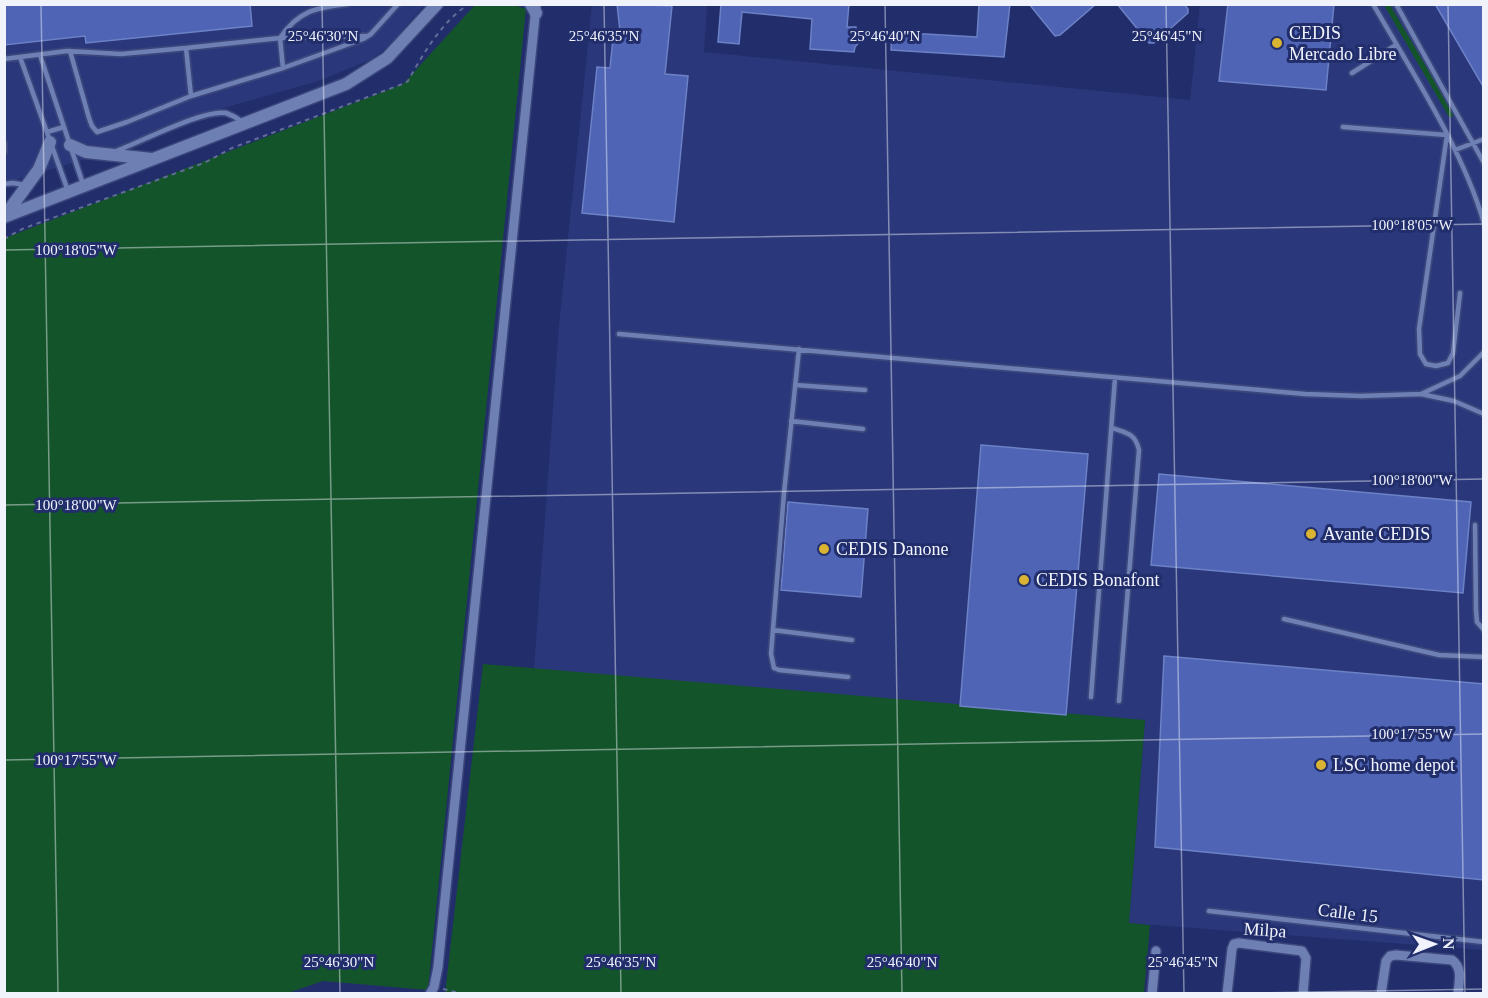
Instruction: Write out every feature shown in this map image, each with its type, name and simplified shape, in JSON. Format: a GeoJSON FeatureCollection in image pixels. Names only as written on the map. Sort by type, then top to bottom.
{"type":"FeatureCollection","features":[{"type":"Feature","properties":{"kind":"street"},"geometry":{"type":"LineString","coordinates":[[4,217],[346,84],[369,71],[396,51],[437,4]]}},
{"type":"Feature","properties":{"kind":"street"},"geometry":{"type":"LineString","coordinates":[[432,990],[439,955],[512,253],[534,7]]}},
{"type":"Feature","properties":{"kind":"street"},"geometry":{"type":"LineString","coordinates":[[4,217],[39,169],[48,137]]}},
{"type":"Feature","properties":{"kind":"street"},"geometry":{"type":"LineString","coordinates":[[70,145],[86,152],[104,155],[156,159]]}},
{"type":"Feature","properties":{"kind":"street","name":"Milpa"},"geometry":{"type":"LineString","coordinates":[[1227,993],[1232,949],[1234,944],[1239,943],[1299,949],[1306,958],[1303,993]]}},
{"type":"Feature","properties":{"kind":"street"},"geometry":{"type":"LineString","coordinates":[[1152,993],[1156,951]]}},
{"type":"Feature","properties":{"kind":"street"},"geometry":{"type":"LineString","coordinates":[[1381,993],[1386,961],[1390,956],[1396,955],[1452,960],[1457,964],[1459,972],[1458,993]]}},
{"type":"Feature","properties":{"kind":"lane"},"geometry":{"type":"LineString","coordinates":[[70,51],[92,126],[97,132],[191,96],[284,68],[369,36],[398,4]]}},
{"type":"Feature","properties":{"kind":"lane"},"geometry":{"type":"LineString","coordinates":[[1373,4],[1455,150],[1471,185],[1484,223]]}},
{"type":"Feature","properties":{"kind":"lane"},"geometry":{"type":"LineString","coordinates":[[1396,4],[1484,163]]}},
{"type":"Feature","properties":{"kind":"lane"},"geometry":{"type":"LineString","coordinates":[[284,68],[280,38],[295,19],[307,12],[347,5]]}},
{"type":"Feature","properties":{"kind":"lane"},"geometry":{"type":"LineString","coordinates":[[4,59],[70,51],[121,54],[280,38],[369,36]]}},
{"type":"Feature","properties":{"kind":"lane"},"geometry":{"type":"LineString","coordinates":[[1352,73],[1396,45]]}},
{"type":"Feature","properties":{"kind":"lane"},"geometry":{"type":"LineString","coordinates":[[186,48],[191,96]]}},
{"type":"Feature","properties":{"kind":"lane"},"geometry":{"type":"LineString","coordinates":[[40,55],[83,187]]}},
{"type":"Feature","properties":{"kind":"lane"},"geometry":{"type":"LineString","coordinates":[[20,57],[68,192]]}},
{"type":"Feature","properties":{"kind":"lane"},"geometry":{"type":"LineString","coordinates":[[104,155],[211,114],[225,113],[244,124]]}},
{"type":"Feature","properties":{"kind":"lane"},"geometry":{"type":"LineString","coordinates":[[48,137],[63,127]]}},
{"type":"Feature","properties":{"kind":"lane"},"geometry":{"type":"LineString","coordinates":[[1343,127],[1447,135]]}},
{"type":"Feature","properties":{"kind":"lane"},"geometry":{"type":"LineString","coordinates":[[1447,135],[1419,329],[1420,354],[1426,364],[1436,366],[1448,363],[1453,353],[1460,293]]}},
{"type":"Feature","properties":{"kind":"lane"},"geometry":{"type":"LineString","coordinates":[[1455,150],[1484,139]]}},
{"type":"Feature","properties":{"kind":"lane"},"geometry":{"type":"LineString","coordinates":[[4,143],[4,152]]}},
{"type":"Feature","properties":{"kind":"lane"},"geometry":{"type":"LineString","coordinates":[[4,184],[14,183],[27,186]]}},
{"type":"Feature","properties":{"kind":"lane"},"geometry":{"type":"LineString","coordinates":[[619,334],[1316,394],[1361,396],[1421,394],[1454,401],[1484,414]]}},
{"type":"Feature","properties":{"kind":"lane"},"geometry":{"type":"LineString","coordinates":[[799,348],[771,654],[774,668],[790,672],[848,677]]}},
{"type":"Feature","properties":{"kind":"lane"},"geometry":{"type":"LineString","coordinates":[[1421,394],[1460,376],[1484,352]]}},
{"type":"Feature","properties":{"kind":"lane"},"geometry":{"type":"LineString","coordinates":[[1091,697],[1115,378]]}},
{"type":"Feature","properties":{"kind":"lane"},"geometry":{"type":"LineString","coordinates":[[795,385],[866,390]]}},
{"type":"Feature","properties":{"kind":"lane"},"geometry":{"type":"LineString","coordinates":[[791,421],[863,429]]}},
{"type":"Feature","properties":{"kind":"lane"},"geometry":{"type":"LineString","coordinates":[[1112,428],[1130,434],[1136,440],[1138,450],[1119,701]]}},
{"type":"Feature","properties":{"kind":"lane"},"geometry":{"type":"LineString","coordinates":[[1475,525],[1477,622],[1484,630]]}},
{"type":"Feature","properties":{"kind":"lane"},"geometry":{"type":"LineString","coordinates":[[1284,619],[1439,655],[1484,657]]}},
{"type":"Feature","properties":{"kind":"lane"},"geometry":{"type":"LineString","coordinates":[[773,630],[852,640]]}},
{"type":"Feature","properties":{"kind":"lane","name":"Calle 15"},"geometry":{"type":"LineString","coordinates":[[1209,911],[1484,942]]}},
{"type":"Feature","properties":{"kind":"path"},"geometry":{"type":"LineString","coordinates":[[4,239],[22,230],[204,163],[232,148],[405,83],[422,55],[453,17],[470,4]]}},
{"type":"Feature","properties":{"kind":"path"},"geometry":{"type":"LineString","coordinates":[[432,990],[463,993]]}},
{"type":"Feature","properties":{"kind":"shaded area"},"geometry":{"type":"Polygon","coordinates":[[[5,5],[424,5],[389,46],[370,60],[318,81],[185,119],[116,150],[5,183],[5,5]]]}},
{"type":"Feature","properties":{"kind":"shaded area"},"geometry":{"type":"Polygon","coordinates":[[[592,5],[707,5],[704,52],[1190,100],[1200,5],[1483,5],[1483,950],[1129,923],[1145,720],[534,669],[559,326],[592,5]]]}},
{"type":"Feature","properties":{"kind":"green space"},"geometry":{"type":"Polygon","coordinates":[[[475,5],[514,5],[526,9],[428,990],[323,981],[285,994],[5,994],[5,238],[403,84],[475,5]]]}},
{"type":"Feature","properties":{"kind":"green space"},"geometry":{"type":"Polygon","coordinates":[[[1384,5],[1390,5],[1454,114],[1452,117],[1449,117],[1384,5]]]}},
{"type":"Feature","properties":{"kind":"green space"},"geometry":{"type":"Polygon","coordinates":[[[483,664],[1145,720],[1129,923],[1150,925],[1144,993],[445,994],[483,664]]]}},
{"type":"Feature","properties":{"kind":"building"},"geometry":{"type":"Polygon","coordinates":[[[4,4],[250,4],[252,26],[86,43],[85,36],[4,45],[4,4]]]}},
{"type":"Feature","properties":{"kind":"building"},"geometry":{"type":"Polygon","coordinates":[[[617,4],[672,6],[665,74],[688,76],[674,222],[582,213],[597,67],[610,68],[613,39],[621,40],[617,4]]]}},
{"type":"Feature","properties":{"kind":"building"},"geometry":{"type":"Polygon","coordinates":[[[721,4],[849,4],[847,27],[856,27],[856,33],[861,40],[854,52],[810,49],[812,19],[742,12],[739,44],[718,42],[721,4]]]}},
{"type":"Feature","properties":{"kind":"building"},"geometry":{"type":"Polygon","coordinates":[[[979,4],[1010,4],[1004,57],[891,50],[892,32],[977,37],[979,4]]]}},
{"type":"Feature","properties":{"kind":"building"},"geometry":{"type":"Polygon","coordinates":[[[1029,4],[1096,4],[1060,35],[1055,36],[1029,4]]]}},
{"type":"Feature","properties":{"kind":"building"},"geometry":{"type":"Polygon","coordinates":[[[1117,4],[1184,4],[1188,13],[1154,43],[1149,43],[1117,4]]]}},
{"type":"Feature","properties":{"kind":"building","name":"CEDIS Mercado Libre"},"geometry":{"type":"Polygon","coordinates":[[[1228,4],[1334,4],[1326,90],[1219,81],[1228,4]]]}},
{"type":"Feature","properties":{"kind":"building"},"geometry":{"type":"Polygon","coordinates":[[[1435,4],[1484,4],[1484,88],[1435,4]]]}},
{"type":"Feature","properties":{"kind":"building","name":"CEDIS Bonafont"},"geometry":{"type":"Polygon","coordinates":[[[981,445],[1088,454],[1066,715],[960,706],[981,445]]]}},
{"type":"Feature","properties":{"kind":"building","name":"Avante CEDIS"},"geometry":{"type":"Polygon","coordinates":[[[1159,474],[1471,502],[1463,593],[1151,565],[1159,474]]]}},
{"type":"Feature","properties":{"kind":"building","name":"CEDIS Danone"},"geometry":{"type":"Polygon","coordinates":[[[788,502],[868,509],[861,597],[781,590],[788,502]]]}},
{"type":"Feature","properties":{"kind":"building","name":"LSC home depot"},"geometry":{"type":"Polygon","coordinates":[[[1164,656],[1484,684],[1484,880],[1155,847],[1164,656]]]}},
{"type":"Feature","properties":{"kind":"place","name":"CEDIS Mercado Libre"},"geometry":{"type":"Point","coordinates":[1277,43]}},
{"type":"Feature","properties":{"kind":"place","name":"Avante CEDIS"},"geometry":{"type":"Point","coordinates":[1311,534]}},
{"type":"Feature","properties":{"kind":"place","name":"CEDIS Danone"},"geometry":{"type":"Point","coordinates":[824,549]}},
{"type":"Feature","properties":{"kind":"place","name":"CEDIS Bonafont"},"geometry":{"type":"Point","coordinates":[1024,580]}},
{"type":"Feature","properties":{"kind":"place","name":"LSC home depot"},"geometry":{"type":"Point","coordinates":[1321,765]}}]}
